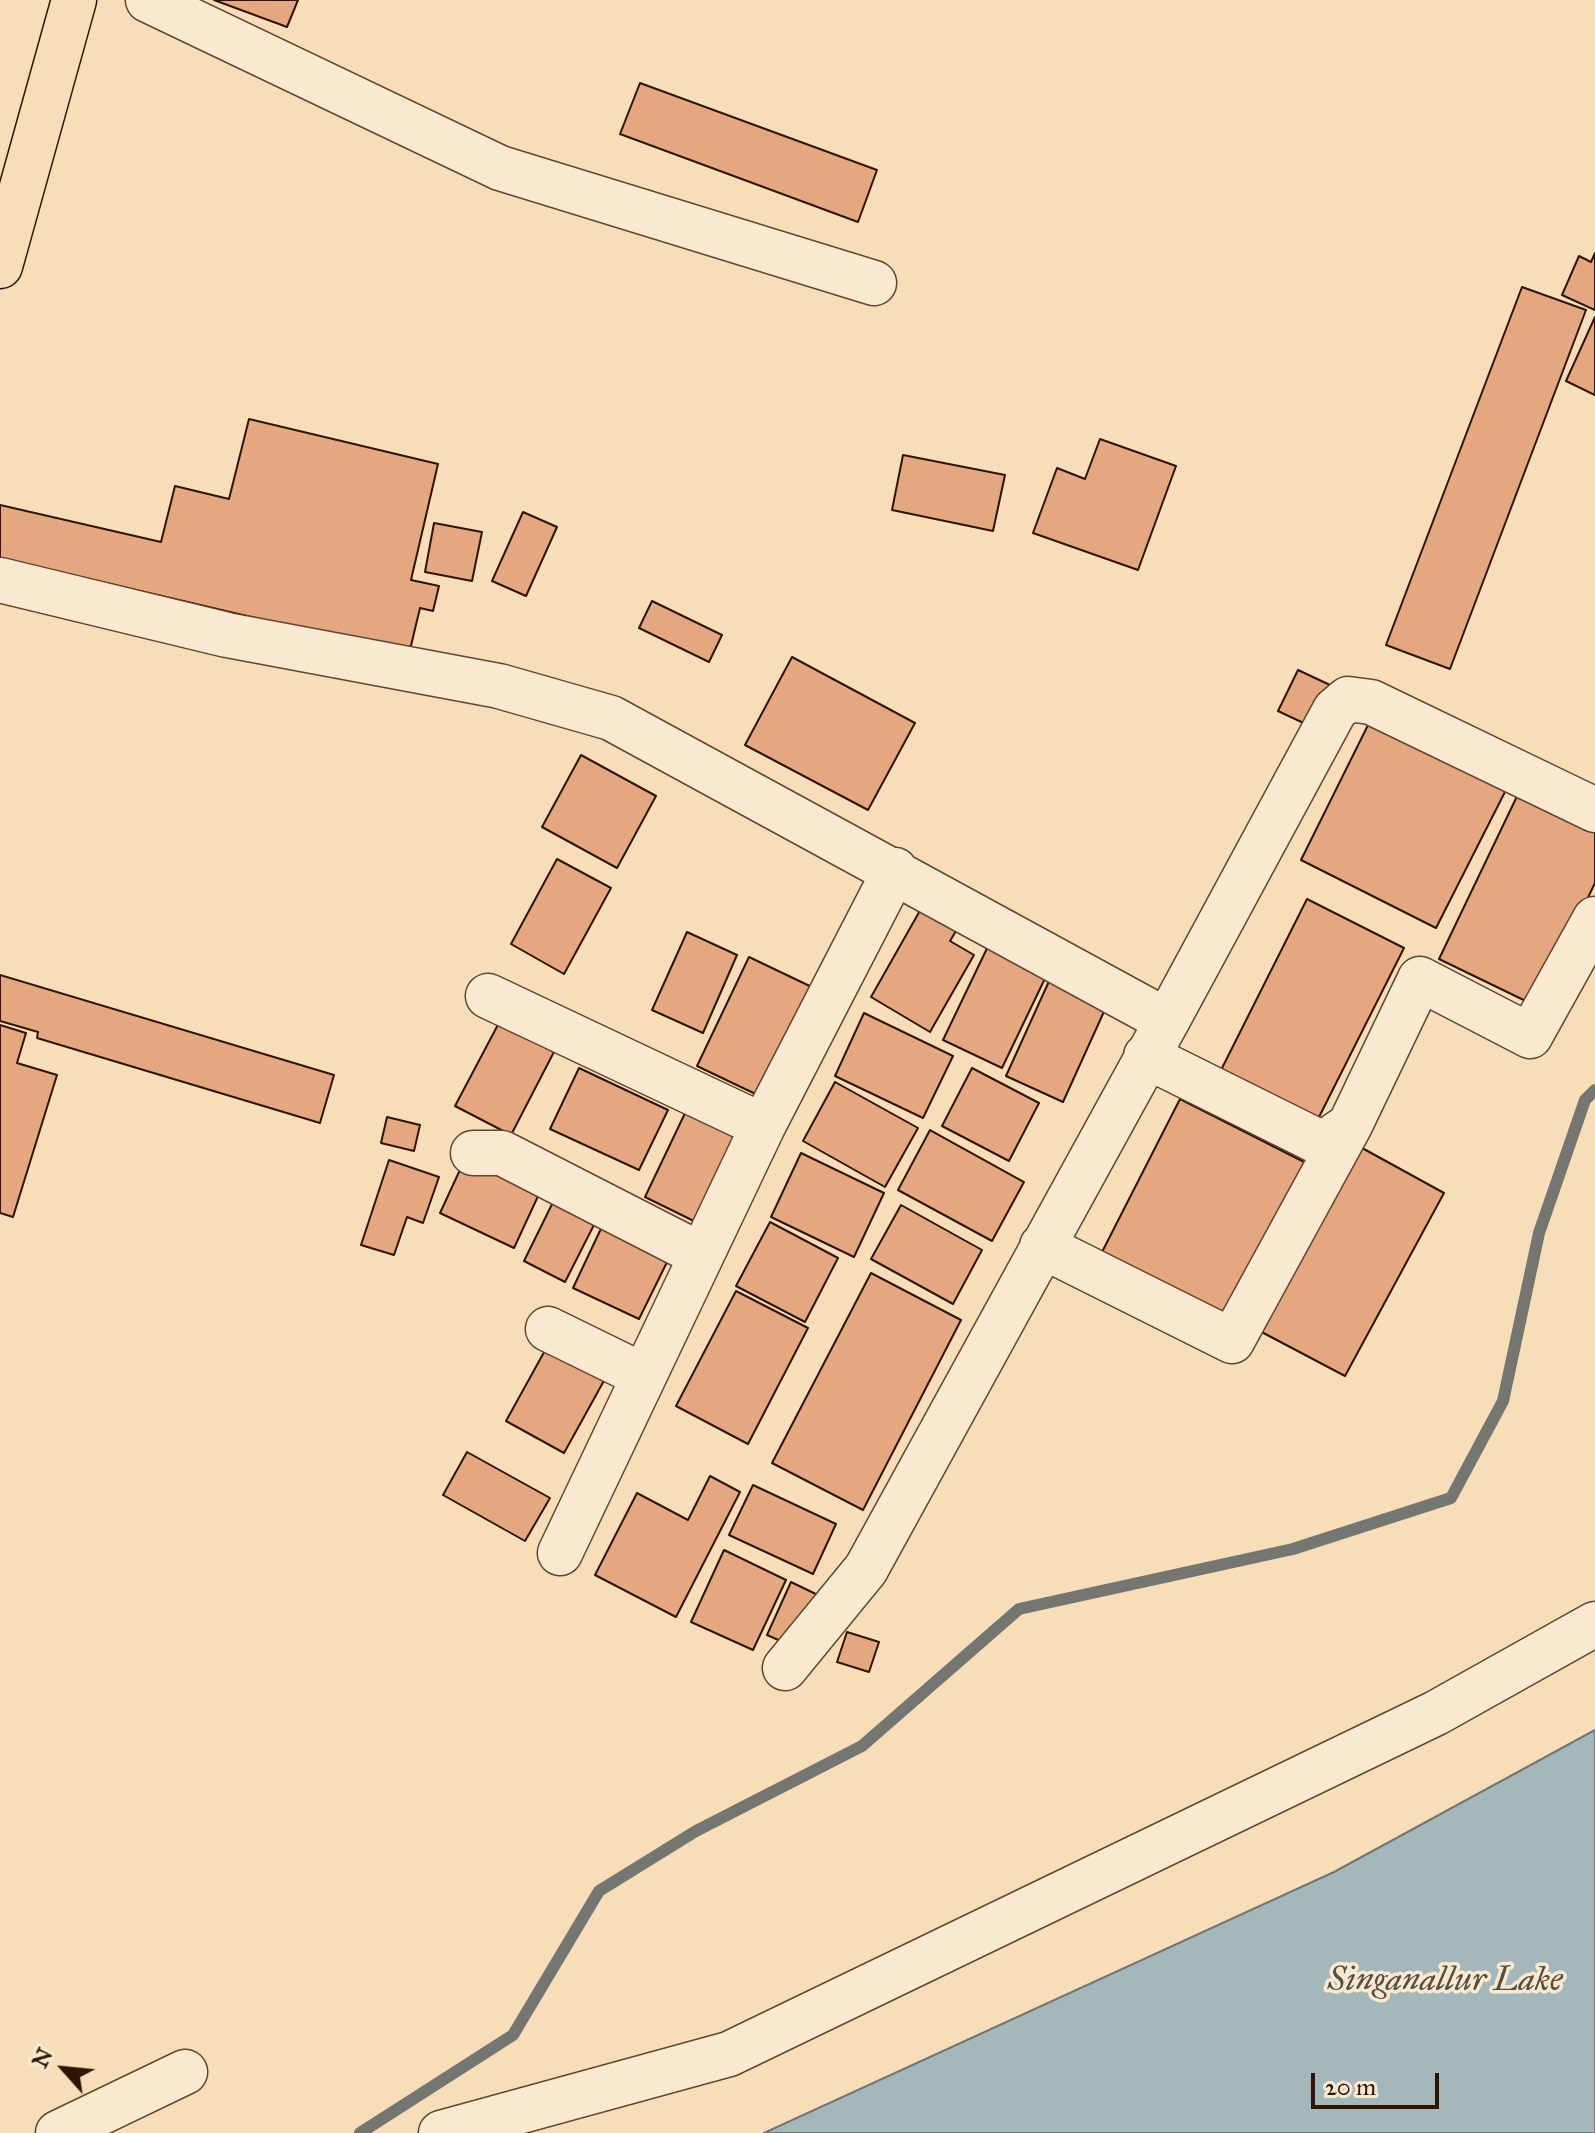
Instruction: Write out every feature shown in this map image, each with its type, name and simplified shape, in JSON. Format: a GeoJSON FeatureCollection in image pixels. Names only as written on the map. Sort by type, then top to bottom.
{"type":"FeatureCollection","features":[{"type":"Feature","properties":{"kind":"highway"},"geometry":{"type":"LineString","coordinates":[[0,266],[74,0]]}},
{"type":"Feature","properties":{"kind":"street"},"geometry":{"type":"LineString","coordinates":[[148,0],[500,168],[874,283]]}},
{"type":"Feature","properties":{"kind":"street"},"geometry":{"type":"LineString","coordinates":[[0,580],[227,635],[499,686],[611,718],[895,870],[1323,1144],[1350,1125]]}},
{"type":"Feature","properties":{"kind":"street"},"geometry":{"type":"LineString","coordinates":[[785,1668],[866,1569],[1335,710],[1348,699],[1371,702],[1595,810]]}},
{"type":"Feature","properties":{"kind":"street"},"geometry":{"type":"LineString","coordinates":[[560,1553],[763,1126],[895,870]]}},
{"type":"Feature","properties":{"kind":"street"},"geometry":{"type":"LineString","coordinates":[[1042,1246],[1232,1341],[1350,1125],[1420,979],[1530,1036],[1595,919]]}},
{"type":"Feature","properties":{"kind":"street"},"geometry":{"type":"LineString","coordinates":[[488,996],[763,1126]]}},
{"type":"Feature","properties":{"kind":"street"},"geometry":{"type":"LineString","coordinates":[[473,1153],[502,1153],[701,1255]]}},
{"type":"Feature","properties":{"kind":"street"},"geometry":{"type":"LineString","coordinates":[[548,1329],[644,1376]]}},
{"type":"Feature","properties":{"kind":"street"},"geometry":{"type":"LineString","coordinates":[[441,2133],[729,2054],[1436,1713],[1595,1624]]}},
{"type":"Feature","properties":{"kind":"street"},"geometry":{"type":"LineString","coordinates":[[58,2133],[185,2072]]}},
{"type":"Feature","properties":{"kind":"water","name":"Singanallur Lake"},"geometry":{"type":"Polygon","coordinates":[[[1595,1730],[1595,2133],[764,2133],[1334,1872],[1595,1730]]]}},
{"type":"Feature","properties":{"kind":"building"},"geometry":{"type":"Polygon","coordinates":[[[214,0],[298,0],[287,27],[214,0]]]}},
{"type":"Feature","properties":{"kind":"building"},"geometry":{"type":"Polygon","coordinates":[[[640,83],[877,170],[858,222],[620,134],[640,83]]]}},
{"type":"Feature","properties":{"kind":"building"},"geometry":{"type":"Polygon","coordinates":[[[1595,253],[1595,310],[1562,295],[1579,256],[1591,262],[1595,253]]]}},
{"type":"Feature","properties":{"kind":"building"},"geometry":{"type":"Polygon","coordinates":[[[1522,287],[1586,310],[1450,669],[1386,645],[1522,287]]]}},
{"type":"Feature","properties":{"kind":"building"},"geometry":{"type":"Polygon","coordinates":[[[1595,317],[1595,395],[1566,381],[1595,317]]]}},
{"type":"Feature","properties":{"kind":"building"},"geometry":{"type":"Polygon","coordinates":[[[249,419],[438,464],[411,580],[439,586],[433,611],[420,608],[409,654],[0,558],[0,505],[161,542],[175,486],[229,499],[249,419]]]}},
{"type":"Feature","properties":{"kind":"building"},"geometry":{"type":"Polygon","coordinates":[[[1100,439],[1176,466],[1138,570],[1033,533],[1057,468],[1085,479],[1100,439]]]}},
{"type":"Feature","properties":{"kind":"building"},"geometry":{"type":"Polygon","coordinates":[[[903,455],[1005,475],[993,531],[892,510],[903,455]]]}},
{"type":"Feature","properties":{"kind":"building"},"geometry":{"type":"Polygon","coordinates":[[[523,512],[557,527],[526,596],[492,581],[523,512]]]}},
{"type":"Feature","properties":{"kind":"building"},"geometry":{"type":"Polygon","coordinates":[[[434,523],[482,532],[472,581],[425,572],[434,523]]]}},
{"type":"Feature","properties":{"kind":"building"},"geometry":{"type":"Polygon","coordinates":[[[652,601],[722,635],[709,662],[639,628],[652,601]]]}},
{"type":"Feature","properties":{"kind":"building"},"geometry":{"type":"Polygon","coordinates":[[[792,657],[915,723],[868,810],[745,745],[792,657]]]}},
{"type":"Feature","properties":{"kind":"building"},"geometry":{"type":"Polygon","coordinates":[[[1298,670],[1330,685],[1312,727],[1278,711],[1298,670]]]}},
{"type":"Feature","properties":{"kind":"building"},"geometry":{"type":"Polygon","coordinates":[[[1374,713],[1510,782],[1436,928],[1301,860],[1374,713]]]}},
{"type":"Feature","properties":{"kind":"building"},"geometry":{"type":"Polygon","coordinates":[[[581,755],[656,796],[617,868],[542,827],[581,755]]]}},
{"type":"Feature","properties":{"kind":"building"},"geometry":{"type":"Polygon","coordinates":[[[1521,788],[1595,823],[1595,883],[1536,1006],[1439,959],[1521,788]]]}},
{"type":"Feature","properties":{"kind":"building"},"geometry":{"type":"Polygon","coordinates":[[[557,859],[611,888],[564,974],[511,944],[557,859]]]}},
{"type":"Feature","properties":{"kind":"building"},"geometry":{"type":"Polygon","coordinates":[[[1307,899],[1404,948],[1311,1133],[1214,1084],[1307,899]]]}},
{"type":"Feature","properties":{"kind":"building"},"geometry":{"type":"Polygon","coordinates":[[[926,900],[962,921],[950,941],[974,955],[930,1032],[871,997],[926,900]]]}},
{"type":"Feature","properties":{"kind":"building"},"geometry":{"type":"Polygon","coordinates":[[[687,932],[737,955],[703,1033],[652,1010],[687,932]]]}},
{"type":"Feature","properties":{"kind":"building"},"geometry":{"type":"Polygon","coordinates":[[[991,940],[1050,968],[1002,1068],[943,1040],[991,940]]]}},
{"type":"Feature","properties":{"kind":"building"},"geometry":{"type":"Polygon","coordinates":[[[749,957],[816,989],[764,1098],[697,1066],[749,957]]]}},
{"type":"Feature","properties":{"kind":"building"},"geometry":{"type":"Polygon","coordinates":[[[0,975],[334,1075],[320,1123],[37,1038],[38,1032],[0,1021],[0,975]]]}},
{"type":"Feature","properties":{"kind":"building"},"geometry":{"type":"Polygon","coordinates":[[[1050,979],[1107,1005],[1063,1102],[1006,1076],[1050,979]]]}},
{"type":"Feature","properties":{"kind":"building"},"geometry":{"type":"Polygon","coordinates":[[[864,1013],[953,1056],[923,1118],[835,1076],[864,1013]]]}},
{"type":"Feature","properties":{"kind":"building"},"geometry":{"type":"Polygon","coordinates":[[[501,1019],[556,1048],[511,1135],[455,1106],[501,1019]]]}},
{"type":"Feature","properties":{"kind":"building"},"geometry":{"type":"Polygon","coordinates":[[[0,1025],[26,1033],[17,1063],[57,1075],[13,1217],[0,1213],[0,1025]]]}},
{"type":"Feature","properties":{"kind":"building"},"geometry":{"type":"Polygon","coordinates":[[[579,1068],[668,1110],[639,1170],[550,1129],[579,1068]]]}},
{"type":"Feature","properties":{"kind":"building"},"geometry":{"type":"Polygon","coordinates":[[[972,1068],[1039,1103],[1009,1161],[942,1126],[972,1068]]]}},
{"type":"Feature","properties":{"kind":"building"},"geometry":{"type":"Polygon","coordinates":[[[835,1082],[918,1128],[885,1187],[803,1141],[835,1082]]]}},
{"type":"Feature","properties":{"kind":"building"},"geometry":{"type":"Polygon","coordinates":[[[1180,1099],[1316,1168],[1238,1323],[1101,1254],[1180,1099]]]}},
{"type":"Feature","properties":{"kind":"building"},"geometry":{"type":"Polygon","coordinates":[[[687,1109],[745,1137],[702,1225],[645,1197],[687,1109]]]}},
{"type":"Feature","properties":{"kind":"building"},"geometry":{"type":"Polygon","coordinates":[[[387,1117],[420,1125],[414,1151],[381,1143],[387,1117]]]}},
{"type":"Feature","properties":{"kind":"building"},"geometry":{"type":"Polygon","coordinates":[[[930,1130],[1024,1182],[992,1241],[898,1190],[930,1130]]]}},
{"type":"Feature","properties":{"kind":"building"},"geometry":{"type":"Polygon","coordinates":[[[1353,1143],[1444,1193],[1345,1376],[1254,1328],[1353,1143]]]}},
{"type":"Feature","properties":{"kind":"building"},"geometry":{"type":"Polygon","coordinates":[[[801,1153],[884,1193],[854,1257],[771,1217],[801,1153]]]}},
{"type":"Feature","properties":{"kind":"building"},"geometry":{"type":"Polygon","coordinates":[[[465,1159],[539,1194],[514,1248],[440,1213],[465,1159]]]}},
{"type":"Feature","properties":{"kind":"building"},"geometry":{"type":"Polygon","coordinates":[[[389,1160],[439,1177],[423,1223],[407,1217],[394,1255],[361,1245],[389,1160]]]}},
{"type":"Feature","properties":{"kind":"building"},"geometry":{"type":"Polygon","coordinates":[[[558,1192],[600,1213],[565,1282],[524,1261],[558,1192]]]}},
{"type":"Feature","properties":{"kind":"building"},"geometry":{"type":"Polygon","coordinates":[[[901,1205],[982,1250],[953,1304],[871,1259],[901,1205]]]}},
{"type":"Feature","properties":{"kind":"building"},"geometry":{"type":"Polygon","coordinates":[[[606,1218],[673,1250],[639,1319],[573,1288],[606,1218]]]}},
{"type":"Feature","properties":{"kind":"building"},"geometry":{"type":"Polygon","coordinates":[[[770,1222],[838,1258],[805,1322],[736,1286],[770,1222]]]}},
{"type":"Feature","properties":{"kind":"building"},"geometry":{"type":"Polygon","coordinates":[[[871,1273],[961,1320],[863,1510],[772,1463],[871,1273]]]}},
{"type":"Feature","properties":{"kind":"building"},"geometry":{"type":"Polygon","coordinates":[[[736,1291],[808,1328],[748,1444],[676,1406],[736,1291]]]}},
{"type":"Feature","properties":{"kind":"building"},"geometry":{"type":"Polygon","coordinates":[[[553,1336],[611,1368],[564,1453],[506,1421],[553,1336]]]}},
{"type":"Feature","properties":{"kind":"building"},"geometry":{"type":"Polygon","coordinates":[[[467,1452],[550,1498],[525,1541],[443,1495],[467,1452]]]}},
{"type":"Feature","properties":{"kind":"building"},"geometry":{"type":"Polygon","coordinates":[[[710,1476],[740,1492],[676,1617],[595,1575],[637,1493],[688,1520],[710,1476]]]}},
{"type":"Feature","properties":{"kind":"building"},"geometry":{"type":"Polygon","coordinates":[[[753,1485],[836,1524],[813,1574],[729,1535],[753,1485]]]}},
{"type":"Feature","properties":{"kind":"building"},"geometry":{"type":"Polygon","coordinates":[[[724,1550],[786,1580],[753,1650],[691,1622],[724,1550]]]}},
{"type":"Feature","properties":{"kind":"building"},"geometry":{"type":"Polygon","coordinates":[[[791,1582],[822,1597],[799,1649],[767,1635],[791,1582]]]}},
{"type":"Feature","properties":{"kind":"building"},"geometry":{"type":"Polygon","coordinates":[[[847,1632],[879,1642],[869,1672],[837,1662],[847,1632]]]}},
{"type":"Feature","properties":{"kind":"waterway"},"geometry":{"type":"LineString","coordinates":[[360,2133],[513,2035],[599,1891],[696,1831],[862,1746],[1019,1609],[1293,1549],[1451,1498],[1503,1401],[1539,1233],[1585,1100],[1595,1090]]}}]}
